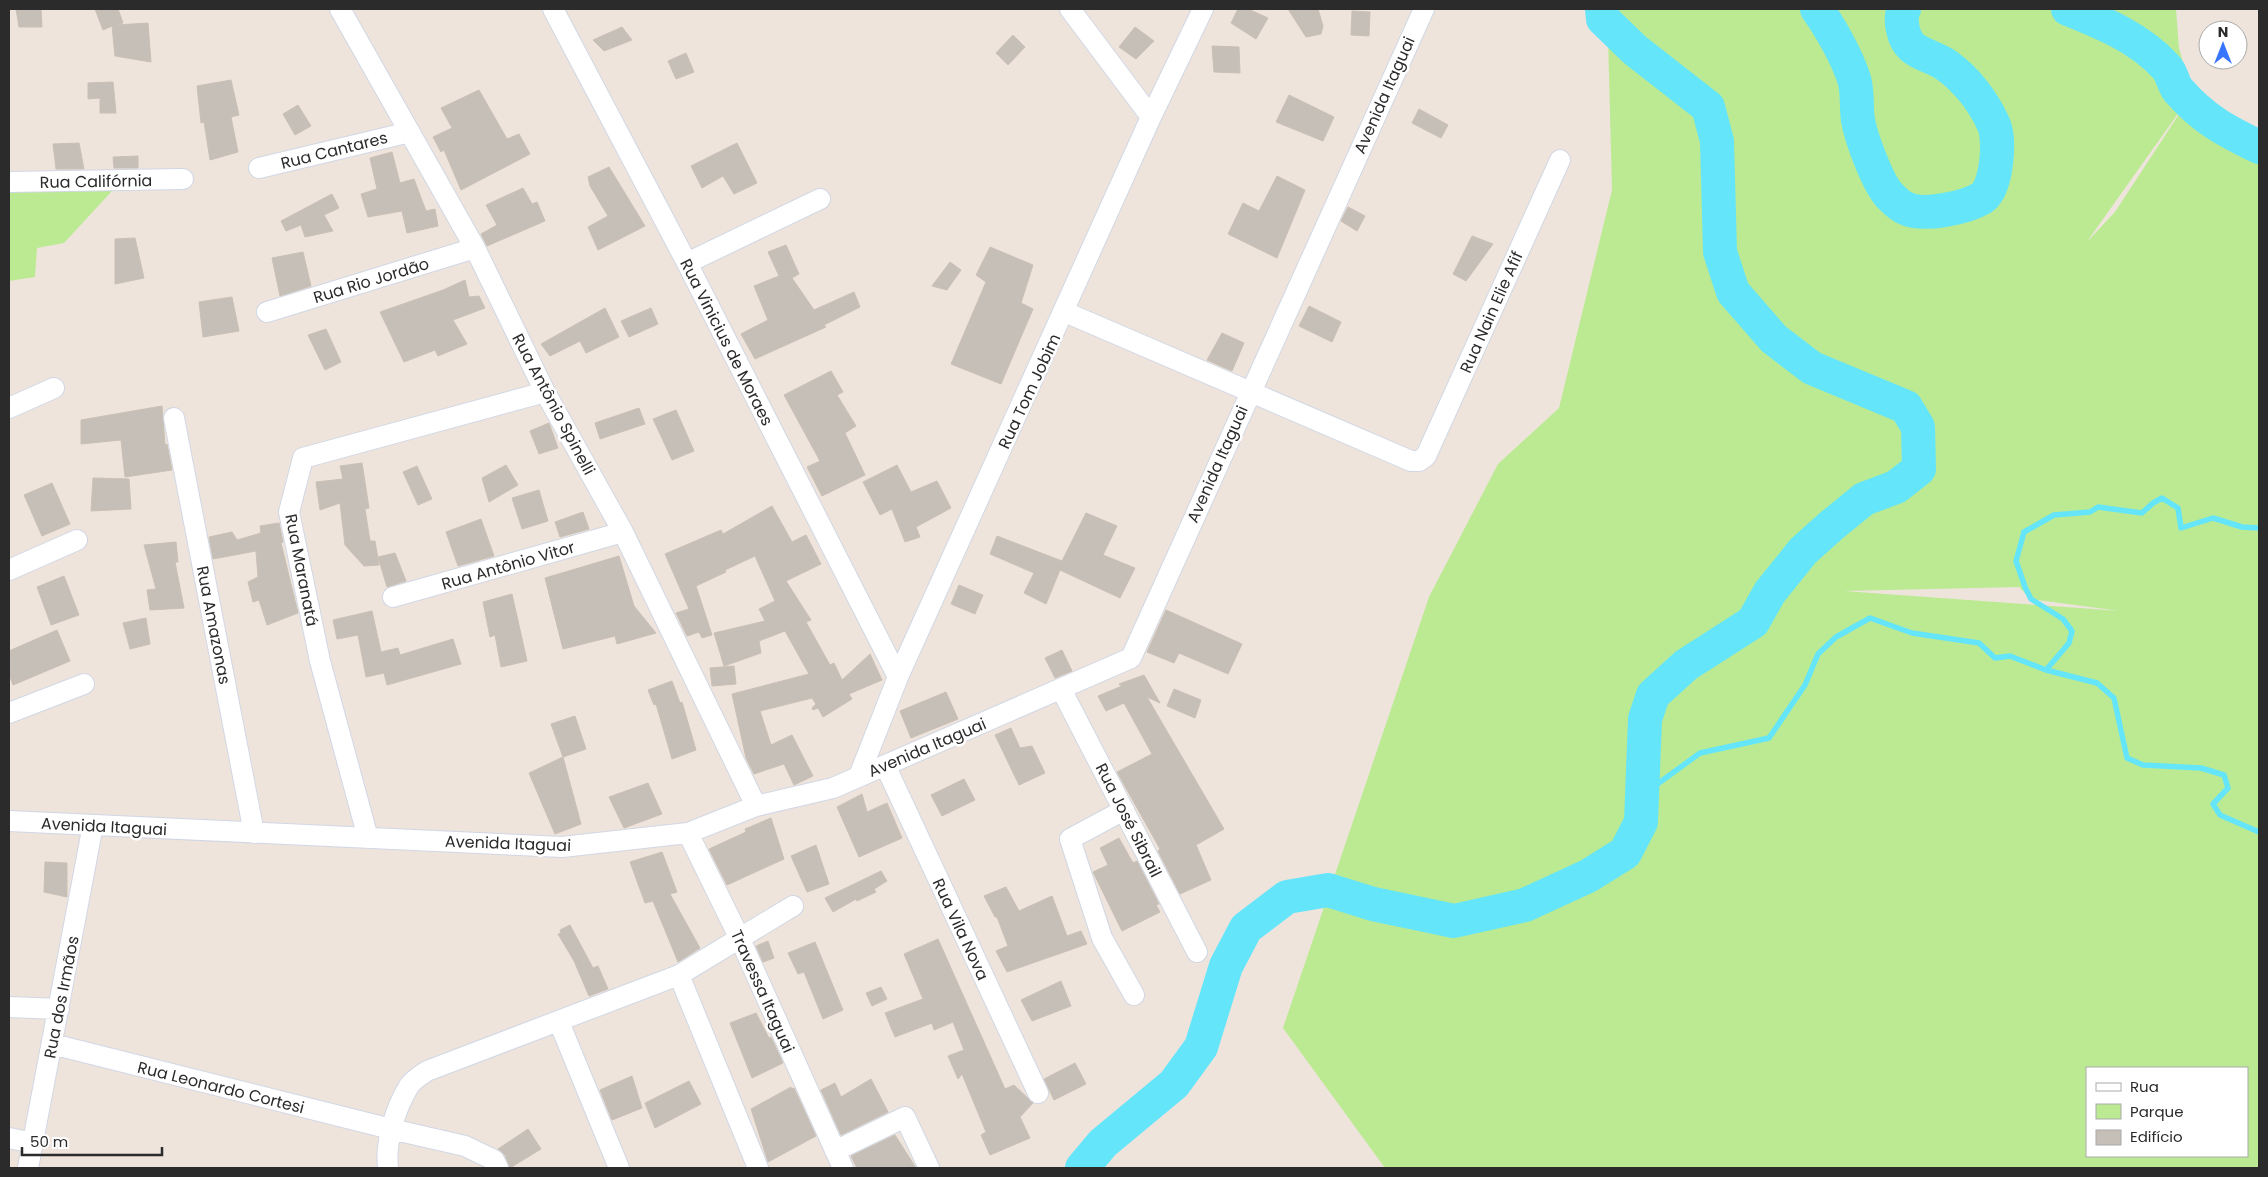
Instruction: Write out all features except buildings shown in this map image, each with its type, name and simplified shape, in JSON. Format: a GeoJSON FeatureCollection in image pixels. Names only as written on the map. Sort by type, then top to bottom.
{"type":"FeatureCollection","features":[{"type":"Feature","properties":{"kind":"street","name":"Rua Antônio Spinelli"},"geometry":{"type":"LineString","coordinates":[[340,9],[475,248],[545,392],[623,532],[756,806]]}},
{"type":"Feature","properties":{"kind":"street","name":"Rua Vinicius de Moraes"},"geometry":{"type":"LineString","coordinates":[[553,9],[687,263],[898,677]]}},
{"type":"Feature","properties":{"kind":"street"},"geometry":{"type":"LineString","coordinates":[[1070,9],[1152,117]]}},
{"type":"Feature","properties":{"kind":"street","name":"Rua Tom Jobim"},"geometry":{"type":"LineString","coordinates":[[859,776],[898,677],[1152,117],[1204,9]]}},
{"type":"Feature","properties":{"kind":"street","name":"Avenida Itaguai"},"geometry":{"type":"LineString","coordinates":[[9,821],[562,846],[688,833],[756,806],[833,788],[1131,658],[1249,392],[1424,9]]}},
{"type":"Feature","properties":{"kind":"street","name":"Rua Cantares"},"geometry":{"type":"LineString","coordinates":[[259,168],[410,132]]}},
{"type":"Feature","properties":{"kind":"street","name":"Rua Nain Elie Afif"},"geometry":{"type":"LineString","coordinates":[[1249,392],[1411,461],[1419,461],[1426,456],[1560,160]]}},
{"type":"Feature","properties":{"kind":"street","name":"Rua Califórnia"},"geometry":{"type":"LineString","coordinates":[[9,182],[183,179]]}},
{"type":"Feature","properties":{"kind":"street"},"geometry":{"type":"LineString","coordinates":[[687,263],[820,199]]}},
{"type":"Feature","properties":{"kind":"street","name":"Rua Rio Jordão"},"geometry":{"type":"LineString","coordinates":[[267,312],[475,248]]}},
{"type":"Feature","properties":{"kind":"street"},"geometry":{"type":"LineString","coordinates":[[1065,312],[1249,392]]}},
{"type":"Feature","properties":{"kind":"street"},"geometry":{"type":"LineString","coordinates":[[9,408],[54,388]]}},
{"type":"Feature","properties":{"kind":"street","name":"Rua Maranatá"},"geometry":{"type":"LineString","coordinates":[[368,838],[320,661],[289,512],[304,458],[545,392]]}},
{"type":"Feature","properties":{"kind":"street","name":"Rua Amazonas"},"geometry":{"type":"LineString","coordinates":[[174,418],[254,833]]}},
{"type":"Feature","properties":{"kind":"street","name":"Rua Antônio Vitor"},"geometry":{"type":"LineString","coordinates":[[393,597],[623,532]]}},
{"type":"Feature","properties":{"kind":"street"},"geometry":{"type":"LineString","coordinates":[[9,570],[76,540]]}},
{"type":"Feature","properties":{"kind":"street"},"geometry":{"type":"LineString","coordinates":[[9,714],[84,684]]}},
{"type":"Feature","properties":{"kind":"street","name":"Rua José Sibrail"},"geometry":{"type":"LineString","coordinates":[[1061,689],[1197,952]]}},
{"type":"Feature","properties":{"kind":"street","name":"Rua Vila Nova"},"geometry":{"type":"LineString","coordinates":[[885,765],[1038,1093]]}},
{"type":"Feature","properties":{"kind":"street"},"geometry":{"type":"LineString","coordinates":[[1124,810],[1070,839],[1102,938],[1134,995]]}},
{"type":"Feature","properties":{"kind":"street","name":"Rua dos Irmãos"},"geometry":{"type":"LineString","coordinates":[[28,1168],[93,825]]}},
{"type":"Feature","properties":{"kind":"street","name":"Travessa Itaguai"},"geometry":{"type":"LineString","coordinates":[[688,833],[740,939],[839,1160],[905,1117],[929,1168]]}},
{"type":"Feature","properties":{"kind":"street"},"geometry":{"type":"LineString","coordinates":[[388,1168],[386,1151],[391,1129],[410,1085],[427,1071],[679,975],[793,906]]}},
{"type":"Feature","properties":{"kind":"street"},"geometry":{"type":"LineString","coordinates":[[679,975],[758,1168]]}},
{"type":"Feature","properties":{"kind":"street"},"geometry":{"type":"LineString","coordinates":[[9,1007],[58,1009]]}},
{"type":"Feature","properties":{"kind":"street"},"geometry":{"type":"LineString","coordinates":[[559,1022],[619,1168]]}},
{"type":"Feature","properties":{"kind":"street","name":"Rua Leonardo Cortesi"},"geometry":{"type":"LineString","coordinates":[[52,1044],[466,1146],[494,1160],[498,1168]]}},
{"type":"Feature","properties":{"kind":"street"},"geometry":{"type":"LineString","coordinates":[[9,1138],[33,1143]]}},
{"type":"Feature","properties":{"kind":"green space"},"geometry":{"type":"Polygon","coordinates":[[[1610,9],[2176,9],[2179,48],[2192,94],[2259,144],[2259,1168],[1385,1168],[1283,1028],[1429,597],[1498,464],[1559,408],[1612,190],[1608,37],[1610,9]],[[2183,108],[2086,243],[2115,212],[2183,108]],[[2019,587],[1844,591],[2120,611],[2031,599],[2019,587]]]}},
{"type":"Feature","properties":{"kind":"green space"},"geometry":{"type":"Polygon","coordinates":[[[9,191],[112,191],[64,243],[37,248],[35,277],[9,281],[9,191]]]}},
{"type":"Feature","properties":{"kind":"waterway"},"geometry":{"type":"LineString","coordinates":[[1082,1168],[1103,1143],[1174,1084],[1201,1047],[1226,966],[1246,928],[1287,897],[1328,890],[1373,904],[1454,921],[1525,905],[1588,876],[1625,853],[1641,822],[1645,719],[1653,695],[1686,665],[1753,622],[1770,592],[1803,551],[1832,525],[1864,499],[1896,487],[1919,469],[1918,427],[1906,407],[1812,368],[1774,339],[1733,292],[1720,252],[1717,141],[1708,107],[1635,50],[1603,19],[1602,9]]}},
{"type":"Feature","properties":{"kind":"waterway"},"geometry":{"type":"LineString","coordinates":[[1817,9],[1838,42],[1851,70],[1856,89],[1857,115],[1860,128],[1866,149],[1885,190],[1899,204],[1913,211],[1944,210],[1975,202],[1987,193],[1994,174],[1997,140],[1993,123],[1973,91],[1960,77],[1946,65],[1912,47],[1904,34],[1902,23],[1904,9]]}},
{"type":"Feature","properties":{"kind":"waterway"},"geometry":{"type":"LineString","coordinates":[[2068,9],[2120,32],[2145,48],[2166,67],[2178,90],[2206,117],[2225,130],[2259,147]]}},
{"type":"Feature","properties":{"kind":"waterway"},"geometry":{"type":"LineString","coordinates":[[2046,670],[2069,643],[2072,631],[2063,619],[2031,599],[2025,587],[2016,561],[2024,532],[2054,515],[2090,512],[2098,507],[2142,513],[2162,498],[2178,508],[2181,528],[2213,518],[2242,527],[2259,528]]}},
{"type":"Feature","properties":{"kind":"waterway"},"geometry":{"type":"LineString","coordinates":[[1641,796],[1700,753],[1769,738],[1805,685],[1818,654],[1836,637],[1870,618],[1912,633],[1979,643],[1995,658],[2010,656],[2046,670],[2097,683],[2114,698],[2127,758],[2143,765],[2201,768],[2224,775],[2228,788],[2213,804],[2220,815],[2259,832]]}}]}
